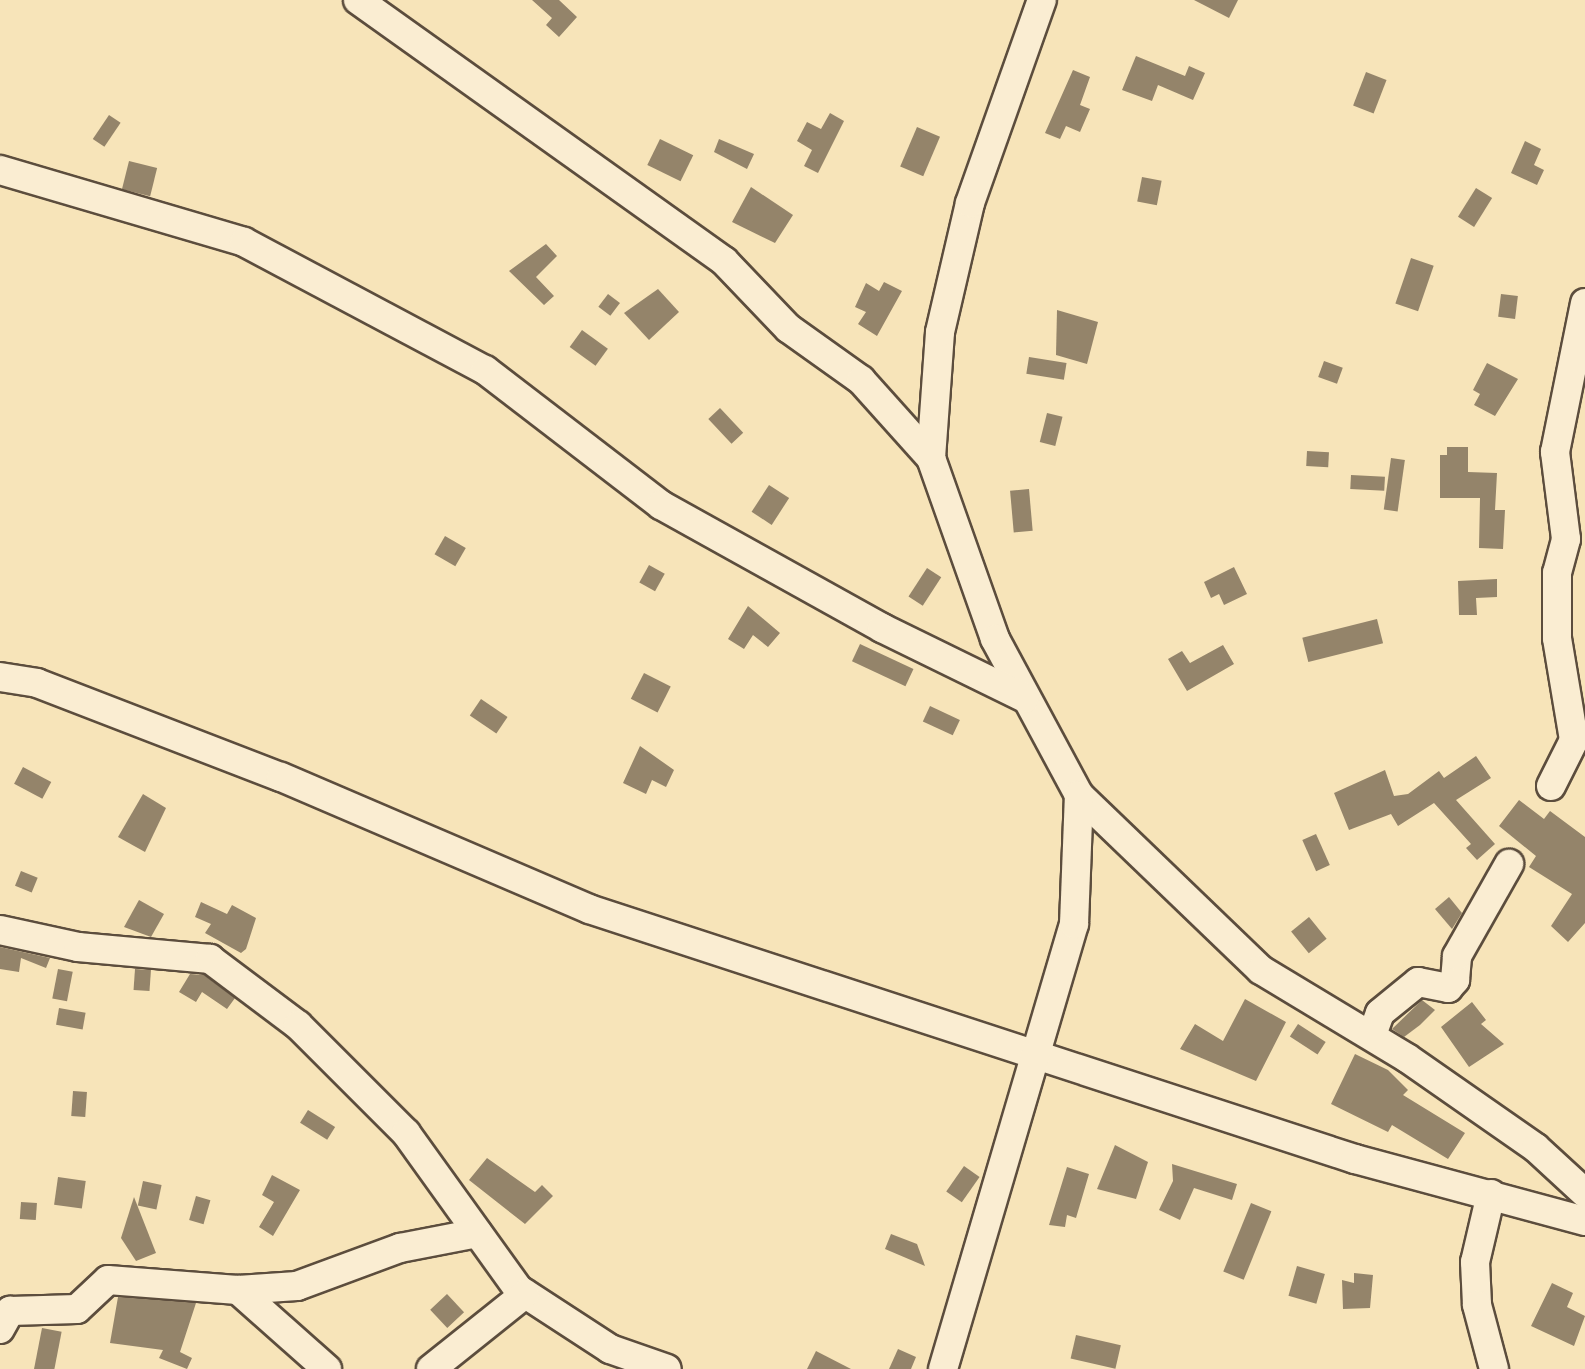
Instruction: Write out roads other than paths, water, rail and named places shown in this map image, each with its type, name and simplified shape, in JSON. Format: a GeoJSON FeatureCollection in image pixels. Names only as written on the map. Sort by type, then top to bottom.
{"type":"FeatureCollection","features":[{"type":"Feature","properties":{"kind":"street"},"geometry":{"type":"LineString","coordinates":[[358,0],[724,261],[788,328],[861,380],[931,458],[995,639],[1079,795],[1261,970],[1372,1035],[1536,1148],[1585,1193]]}},
{"type":"Feature","properties":{"kind":"street"},"geometry":{"type":"LineString","coordinates":[[931,458],[940,332],[967,215],[1042,0]]}},
{"type":"Feature","properties":{"kind":"street"},"geometry":{"type":"LineString","coordinates":[[0,170],[244,242],[485,370],[661,505],[882,628],[1025,698]]}},
{"type":"Feature","properties":{"kind":"street"},"geometry":{"type":"LineString","coordinates":[[1551,786],[1574,740],[1557,638],[1557,573],[1576,542],[1555,452],[1585,303]]}},
{"type":"Feature","properties":{"kind":"street"},"geometry":{"type":"LineString","coordinates":[[0,677],[37,683],[281,777],[589,909],[1037,1052],[1355,1159],[1585,1221]]}},
{"type":"Feature","properties":{"kind":"street"},"geometry":{"type":"LineString","coordinates":[[943,1369],[1074,924],[1079,795]]}},
{"type":"Feature","properties":{"kind":"street"},"geometry":{"type":"LineString","coordinates":[[1372,1035],[1380,1013],[1418,982],[1448,988],[1455,980],[1457,956],[1509,864]]}},
{"type":"Feature","properties":{"kind":"street"},"geometry":{"type":"LineString","coordinates":[[0,930],[78,947],[210,959],[298,1025],[406,1133],[525,1294],[610,1349],[667,1369]]}},
{"type":"Feature","properties":{"kind":"street"},"geometry":{"type":"LineString","coordinates":[[1491,1194],[1475,1262],[1477,1305],[1494,1369]]}},
{"type":"Feature","properties":{"kind":"street"},"geometry":{"type":"LineString","coordinates":[[0,1329],[10,1311],[77,1309],[108,1280],[238,1290],[297,1286],[400,1248],[478,1233]]}},
{"type":"Feature","properties":{"kind":"street"},"geometry":{"type":"LineString","coordinates":[[238,1290],[327,1369]]}},
{"type":"Feature","properties":{"kind":"street"},"geometry":{"type":"LineString","coordinates":[[431,1369],[525,1294]]}}]}
